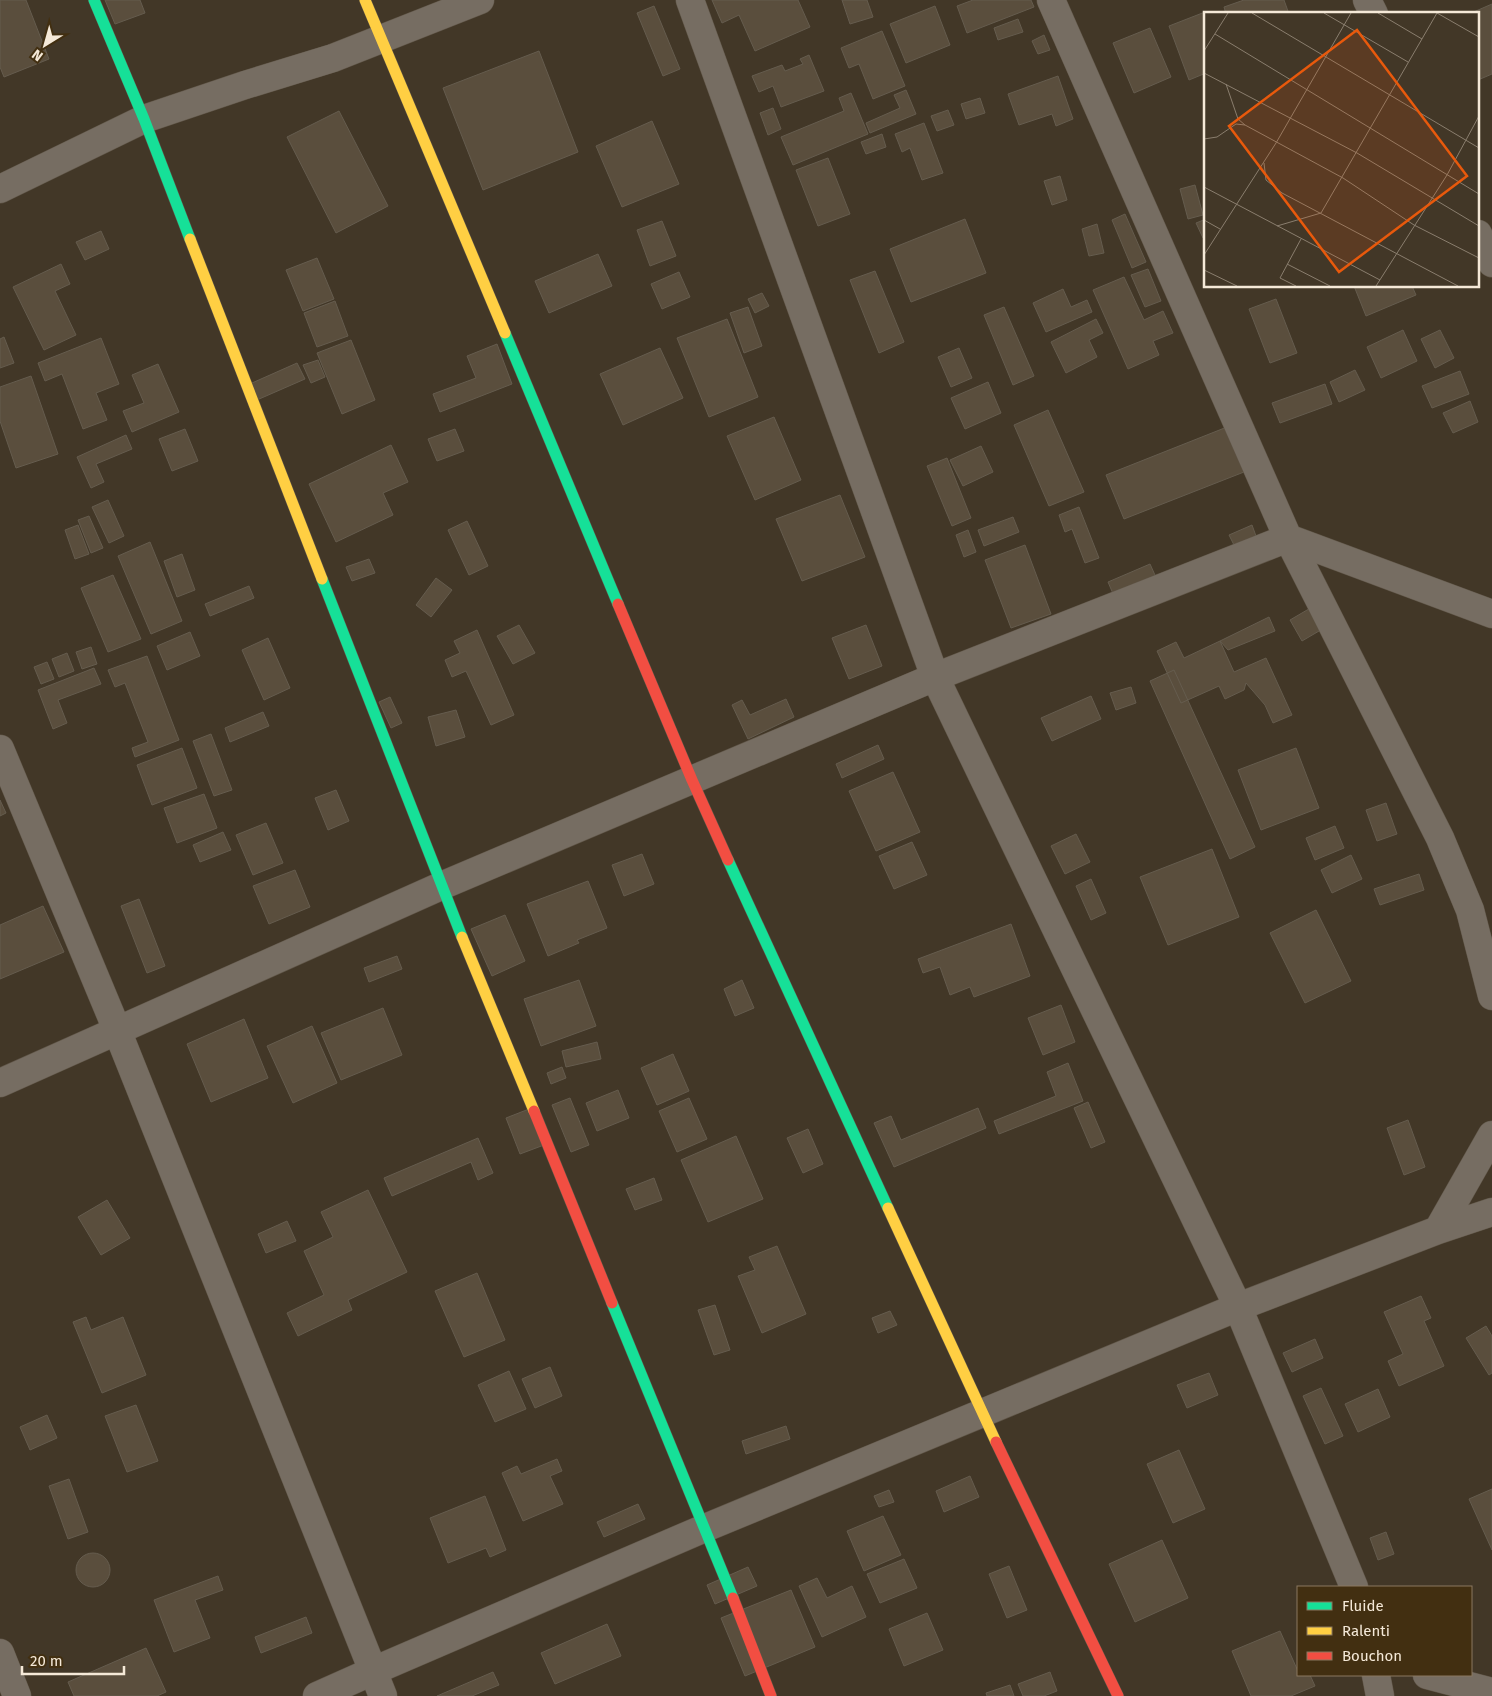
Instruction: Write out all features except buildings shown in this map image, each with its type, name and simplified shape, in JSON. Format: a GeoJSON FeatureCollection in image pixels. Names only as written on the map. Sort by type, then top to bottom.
{"type":"FeatureCollection","features":[{"type":"Feature","properties":{"kind":"street"},"geometry":{"type":"LineString","coordinates":[[94,0],[144,119],[441,886],[705,1528],[771,1696]]}},
{"type":"Feature","properties":{"kind":"street"},"geometry":{"type":"LineString","coordinates":[[365,0],[692,780],[982,1413],[1118,1696]]}},
{"type":"Feature","properties":{"kind":"street"},"geometry":{"type":"LineString","coordinates":[[0,189],[144,119],[333,58],[480,0]]}},
{"type":"Feature","properties":{"kind":"street"},"geometry":{"type":"LineString","coordinates":[[690,0],[935,677],[1238,1307],[1354,1586]]}},
{"type":"Feature","properties":{"kind":"street"},"geometry":{"type":"LineString","coordinates":[[1051,0],[1288,538],[1440,838],[1470,910],[1492,996]]}},
{"type":"Feature","properties":{"kind":"street"},"geometry":{"type":"LineString","coordinates":[[1367,0],[1373,12]]}},
{"type":"Feature","properties":{"kind":"street"},"geometry":{"type":"LineString","coordinates":[[1480,238],[1492,264]]}},
{"type":"Feature","properties":{"kind":"street"},"geometry":{"type":"LineString","coordinates":[[0,1083],[441,886],[935,677],[1288,538],[1492,614]]}},
{"type":"Feature","properties":{"kind":"street"},"geometry":{"type":"LineString","coordinates":[[0,749],[117,1030],[383,1696]]}},
{"type":"Feature","properties":{"kind":"street"},"geometry":{"type":"LineString","coordinates":[[1438,1230],[1492,1134]]}},
{"type":"Feature","properties":{"kind":"street"},"geometry":{"type":"LineString","coordinates":[[317,1696],[705,1528],[1238,1307],[1438,1230],[1492,1212]]}},
{"type":"Feature","properties":{"kind":"street"},"geometry":{"type":"LineString","coordinates":[[0,1653],[18,1696]]}},
{"type":"Feature","properties":{"kind":"street"},"geometry":{"type":"LineString","coordinates":[[1376,1676],[1380,1696]]}},
{"type":"Feature","properties":{"kind":"street"},"geometry":{"type":"LineString","coordinates":[[1431,1676],[1492,1692]]}},
{"type":"Feature","properties":{"kind":"traffic: fast"},"geometry":{"type":"LineString","coordinates":[[94,0],[144,119],[190,239]]}},
{"type":"Feature","properties":{"kind":"traffic: fast"},"geometry":{"type":"LineString","coordinates":[[505,333],[618,604]]}},
{"type":"Feature","properties":{"kind":"traffic: fast"},"geometry":{"type":"LineString","coordinates":[[322,579],[462,937]]}},
{"type":"Feature","properties":{"kind":"traffic: fast"},"geometry":{"type":"LineString","coordinates":[[728,860],[888,1208]]}},
{"type":"Feature","properties":{"kind":"traffic: fast"},"geometry":{"type":"LineString","coordinates":[[612,1303],[733,1598]]}},
{"type":"Feature","properties":{"kind":"traffic: slow"},"geometry":{"type":"LineString","coordinates":[[365,0],[505,333]]}},
{"type":"Feature","properties":{"kind":"traffic: slow"},"geometry":{"type":"LineString","coordinates":[[190,239],[322,579]]}},
{"type":"Feature","properties":{"kind":"traffic: slow"},"geometry":{"type":"LineString","coordinates":[[462,937],[534,1111]]}},
{"type":"Feature","properties":{"kind":"traffic: slow"},"geometry":{"type":"LineString","coordinates":[[888,1208],[996,1442]]}},
{"type":"Feature","properties":{"kind":"traffic: jam"},"geometry":{"type":"LineString","coordinates":[[618,604],[728,860]]}},
{"type":"Feature","properties":{"kind":"traffic: jam"},"geometry":{"type":"LineString","coordinates":[[534,1111],[612,1303]]}},
{"type":"Feature","properties":{"kind":"traffic: jam"},"geometry":{"type":"LineString","coordinates":[[996,1442],[1118,1696]]}},
{"type":"Feature","properties":{"kind":"traffic: jam"},"geometry":{"type":"LineString","coordinates":[[733,1598],[771,1696]]}}]}
